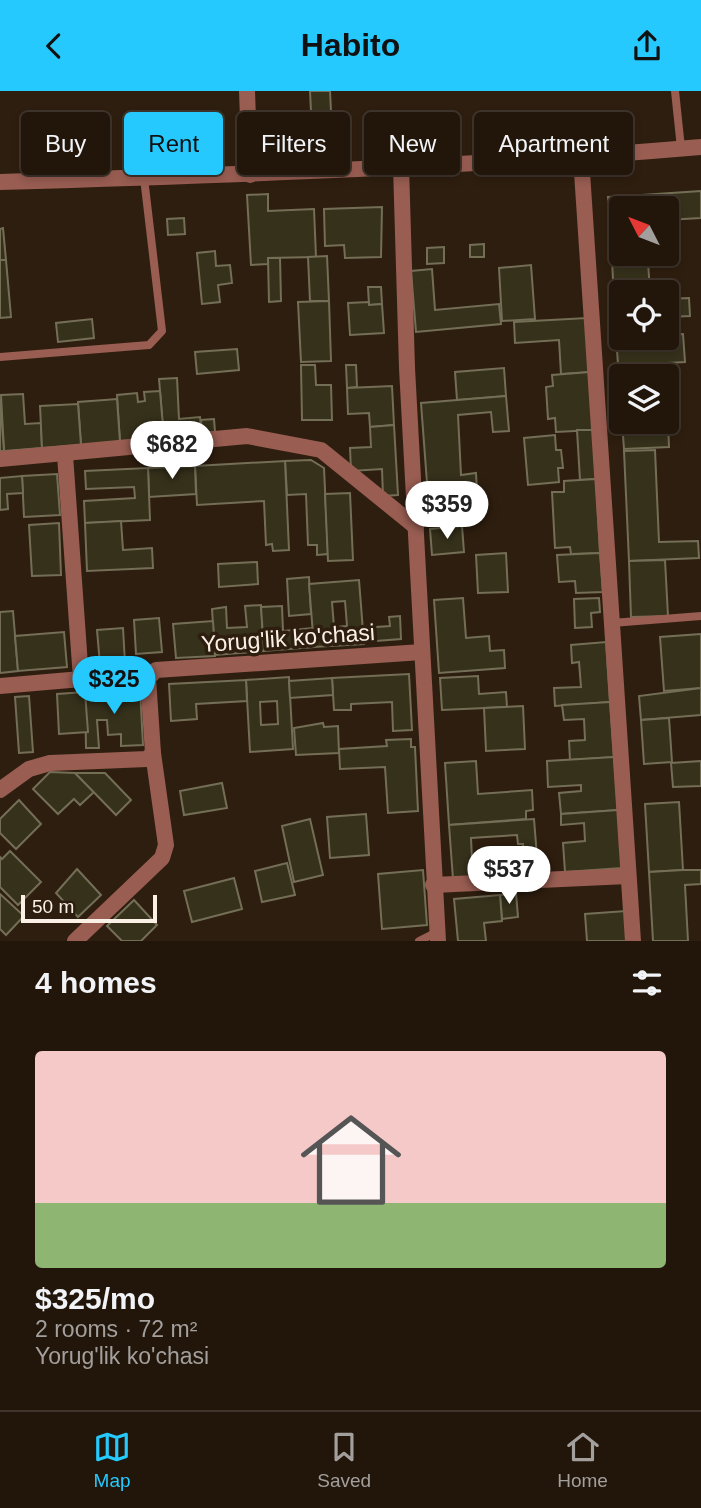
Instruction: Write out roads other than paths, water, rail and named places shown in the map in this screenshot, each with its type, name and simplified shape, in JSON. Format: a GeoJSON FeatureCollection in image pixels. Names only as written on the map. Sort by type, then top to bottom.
{"type":"FeatureCollection","features":[{"type":"Feature","properties":{"kind":"street"},"geometry":{"type":"LineString","coordinates":[[247,91],[248,112]]}},
{"type":"Feature","properties":{"kind":"street"},"geometry":{"type":"LineString","coordinates":[[633,152],[701,146]]}},
{"type":"Feature","properties":{"kind":"street"},"geometry":{"type":"LineString","coordinates":[[0,182],[250,175]]}},
{"type":"Feature","properties":{"kind":"street"},"geometry":{"type":"LineString","coordinates":[[401,175],[407,369],[433,885],[438,937]]}},
{"type":"Feature","properties":{"kind":"street"},"geometry":{"type":"LineString","coordinates":[[582,175],[633,941]]}},
{"type":"Feature","properties":{"kind":"street"},"geometry":{"type":"LineString","coordinates":[[0,459],[247,436],[321,450],[416,527]]}},
{"type":"Feature","properties":{"kind":"street"},"geometry":{"type":"LineString","coordinates":[[65,455],[81,679]]}},
{"type":"Feature","properties":{"kind":"street","name":"Yorug'lik ko'chasi"},"geometry":{"type":"LineString","coordinates":[[0,686],[152,673],[165,669],[422,652]]}},
{"type":"Feature","properties":{"kind":"street"},"geometry":{"type":"LineString","coordinates":[[75,941],[162,857],[166,845],[147,687],[152,673]]}},
{"type":"Feature","properties":{"kind":"street"},"geometry":{"type":"LineString","coordinates":[[0,790],[29,769],[50,763],[140,760],[153,753]]}},
{"type":"Feature","properties":{"kind":"street"},"geometry":{"type":"LineString","coordinates":[[433,885],[628,876]]}},
{"type":"Feature","properties":{"kind":"lane"},"geometry":{"type":"LineString","coordinates":[[675,91],[681,148]]}},
{"type":"Feature","properties":{"kind":"lane"},"geometry":{"type":"LineString","coordinates":[[0,357],[149,345],[162,331],[144,178]]}},
{"type":"Feature","properties":{"kind":"lane"},"geometry":{"type":"LineString","coordinates":[[611,623],[701,616]]}},
{"type":"Feature","properties":{"kind":"lane"},"geometry":{"type":"LineString","coordinates":[[419,941],[438,937]]}}]}
